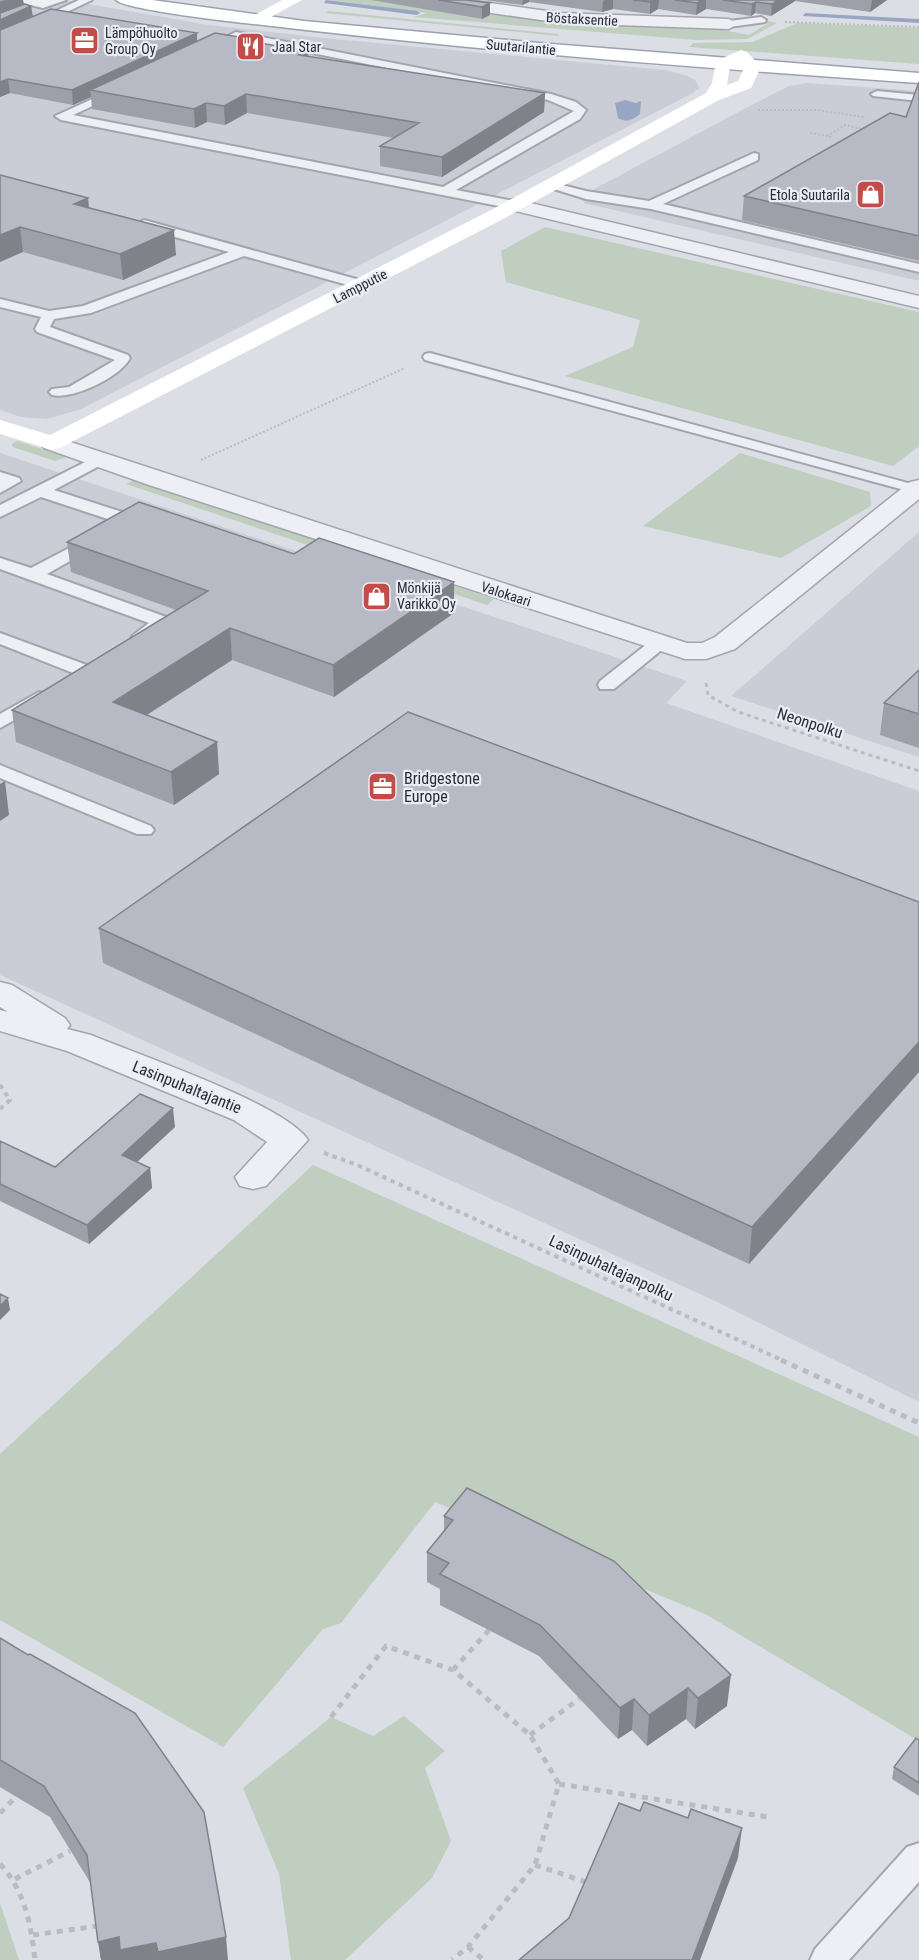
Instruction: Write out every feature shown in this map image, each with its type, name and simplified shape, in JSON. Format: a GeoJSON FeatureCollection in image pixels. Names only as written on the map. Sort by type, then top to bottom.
{"type":"FeatureCollection","features":[{"type":"Feature","properties":{"kind":"main road","name":"Suutarilantie"},"geometry":{"type":"LineString","coordinates":[[124,0],[254,20],[722,64],[747,61],[919,68]]}},
{"type":"Feature","properties":{"kind":"main road","name":"Suutarilantie"},"geometry":{"type":"LineString","coordinates":[[202,0],[449,31],[919,78]]}},
{"type":"Feature","properties":{"kind":"main road"},"geometry":{"type":"LineString","coordinates":[[254,20],[294,0]]}},
{"type":"Feature","properties":{"kind":"main road","name":"Lampputie"},"geometry":{"type":"LineString","coordinates":[[52,443],[362,285],[550,186],[713,96],[744,84],[747,61]]}},
{"type":"Feature","properties":{"kind":"main road"},"geometry":{"type":"LineString","coordinates":[[713,96],[720,83],[722,64]]}},
{"type":"Feature","properties":{"kind":"main road"},"geometry":{"type":"LineString","coordinates":[[0,427],[52,443]]}},
{"type":"Feature","properties":{"kind":"street","name":"Böstaksentie"},"geometry":{"type":"LineString","coordinates":[[435,0],[552,17],[729,24]]}},
{"type":"Feature","properties":{"kind":"street"},"geometry":{"type":"LineString","coordinates":[[514,205],[919,302]]}},
{"type":"Feature","properties":{"kind":"street","name":"Valokaari"},"geometry":{"type":"LineString","coordinates":[[52,443],[157,480],[685,651],[706,651],[725,643],[917,489]]}},
{"type":"Feature","properties":{"kind":"street","name":"Lasinpuhaltajantie"},"geometry":{"type":"LineString","coordinates":[[0,992],[79,1043]]}},
{"type":"Feature","properties":{"kind":"street","name":"Lasinpuhaltajantie"},"geometry":{"type":"LineString","coordinates":[[0,1020],[79,1043],[247,1112],[290,1140]]}},
{"type":"Feature","properties":{"kind":"street"},"geometry":{"type":"LineString","coordinates":[[253,1177],[290,1140]]}},
{"type":"Feature","properties":{"kind":"lane"},"geometry":{"type":"LineString","coordinates":[[0,2],[43,5],[61,0]]}},
{"type":"Feature","properties":{"kind":"lane"},"geometry":{"type":"LineString","coordinates":[[0,41],[87,0]]}},
{"type":"Feature","properties":{"kind":"lane"},"geometry":{"type":"LineString","coordinates":[[62,13],[86,17]]}},
{"type":"Feature","properties":{"kind":"lane"},"geometry":{"type":"LineString","coordinates":[[729,24],[760,20]]}},
{"type":"Feature","properties":{"kind":"lane"},"geometry":{"type":"LineString","coordinates":[[195,54],[236,35],[551,97],[572,104],[580,110],[576,116],[445,191]]}},
{"type":"Feature","properties":{"kind":"lane"},"geometry":{"type":"LineString","coordinates":[[134,83],[61,116],[514,205]]}},
{"type":"Feature","properties":{"kind":"lane"},"geometry":{"type":"LineString","coordinates":[[877,94],[919,98]]}},
{"type":"Feature","properties":{"kind":"lane"},"geometry":{"type":"LineString","coordinates":[[651,205],[754,157]]}},
{"type":"Feature","properties":{"kind":"lane"},"geometry":{"type":"LineString","coordinates":[[550,186],[586,195],[651,205],[919,268]]}},
{"type":"Feature","properties":{"kind":"lane"},"geometry":{"type":"LineString","coordinates":[[127,220],[362,285]]}},
{"type":"Feature","properties":{"kind":"lane"},"geometry":{"type":"LineString","coordinates":[[0,303],[49,315],[86,310],[242,252]]}},
{"type":"Feature","properties":{"kind":"lane"},"geometry":{"type":"LineString","coordinates":[[49,315],[42,329],[123,358],[120,364],[72,391],[57,392]]}},
{"type":"Feature","properties":{"kind":"lane"},"geometry":{"type":"LineString","coordinates":[[429,357],[917,489]]}},
{"type":"Feature","properties":{"kind":"lane"},"geometry":{"type":"LineString","coordinates":[[0,512],[99,460]]}},
{"type":"Feature","properties":{"kind":"lane"},"geometry":{"type":"LineString","coordinates":[[0,477],[13,481],[0,488]]}},
{"type":"Feature","properties":{"kind":"lane"},"geometry":{"type":"LineString","coordinates":[[40,491],[162,531]]}},
{"type":"Feature","properties":{"kind":"lane"},"geometry":{"type":"LineString","coordinates":[[32,575],[129,520]]}},
{"type":"Feature","properties":{"kind":"lane"},"geometry":{"type":"LineString","coordinates":[[0,563],[163,622],[124,646]]}},
{"type":"Feature","properties":{"kind":"lane"},"geometry":{"type":"LineString","coordinates":[[0,638],[85,670]]}},
{"type":"Feature","properties":{"kind":"lane"},"geometry":{"type":"LineString","coordinates":[[607,685],[658,644]]}},
{"type":"Feature","properties":{"kind":"lane"},"geometry":{"type":"LineString","coordinates":[[0,722],[104,658]]}},
{"type":"Feature","properties":{"kind":"lane"},"geometry":{"type":"LineString","coordinates":[[0,771],[144,830]]}},
{"type":"Feature","properties":{"kind":"lane"},"geometry":{"type":"LineString","coordinates":[[827,1960],[919,1858]]}},
{"type":"Feature","properties":{"kind":"path"},"geometry":{"type":"LineString","coordinates":[[777,20],[919,27]]}},
{"type":"Feature","properties":{"kind":"path"},"geometry":{"type":"LineString","coordinates":[[755,110],[816,110],[871,118]]}},
{"type":"Feature","properties":{"kind":"path"},"geometry":{"type":"LineString","coordinates":[[827,136],[845,125],[868,130]]}},
{"type":"Feature","properties":{"kind":"path"},"geometry":{"type":"LineString","coordinates":[[810,133],[831,137]]}},
{"type":"Feature","properties":{"kind":"path"},"geometry":{"type":"LineString","coordinates":[[157,480],[429,357]]}},
{"type":"Feature","properties":{"kind":"path","name":"Neonpolku"},"geometry":{"type":"LineString","coordinates":[[706,683],[708,694],[738,712],[919,771]]}},
{"type":"Feature","properties":{"kind":"path"},"geometry":{"type":"LineString","coordinates":[[0,1085],[10,1100],[0,1109]]}},
{"type":"Feature","properties":{"kind":"path","name":"Lasinpuhaltajanpolku"},"geometry":{"type":"LineString","coordinates":[[290,1140],[356,1164],[919,1423]]}},
{"type":"Feature","properties":{"kind":"path"},"geometry":{"type":"LineString","coordinates":[[453,1670],[489,1630]]}},
{"type":"Feature","properties":{"kind":"path"},"geometry":{"type":"LineString","coordinates":[[331,1717],[386,1646],[453,1670],[530,1735],[559,1784],[535,1865],[468,1947],[452,1960]]}},
{"type":"Feature","properties":{"kind":"path"},"geometry":{"type":"LineString","coordinates":[[530,1735],[579,1699]]}},
{"type":"Feature","properties":{"kind":"path"},"geometry":{"type":"LineString","coordinates":[[559,1784],[768,1817]]}},
{"type":"Feature","properties":{"kind":"path"},"geometry":{"type":"LineString","coordinates":[[0,1813],[16,1797]]}},
{"type":"Feature","properties":{"kind":"path"},"geometry":{"type":"LineString","coordinates":[[15,1879],[70,1851]]}},
{"type":"Feature","properties":{"kind":"path"},"geometry":{"type":"LineString","coordinates":[[0,1864],[15,1879],[33,1935],[35,1960]]}},
{"type":"Feature","properties":{"kind":"path"},"geometry":{"type":"LineString","coordinates":[[535,1865],[595,1885]]}},
{"type":"Feature","properties":{"kind":"path"},"geometry":{"type":"LineString","coordinates":[[33,1935],[98,1926]]}},
{"type":"Feature","properties":{"kind":"path"},"geometry":{"type":"LineString","coordinates":[[468,1947],[484,1960]]}},
{"type":"Feature","properties":{"kind":"shaded area"},"geometry":{"type":"Polygon","coordinates":[[[0,0],[65,0],[209,25],[665,70],[688,76],[696,81],[699,88],[81,409],[47,419],[21,417],[0,410],[0,0]]]}},
{"type":"Feature","properties":{"kind":"shaded area"},"geometry":{"type":"Polygon","coordinates":[[[807,83],[919,91],[919,281],[584,203],[585,194],[789,86],[807,83]]]}},
{"type":"Feature","properties":{"kind":"shaded area"},"geometry":{"type":"Polygon","coordinates":[[[0,453],[687,681],[666,703],[919,791],[919,1402],[713,1300],[0,975],[0,453]]]}},
{"type":"Feature","properties":{"kind":"shaded area"},"geometry":{"type":"Polygon","coordinates":[[[919,532],[919,757],[731,696],[919,532]]]}},
{"type":"Feature","properties":{"kind":"green space"},"geometry":{"type":"Polygon","coordinates":[[[330,0],[372,0],[482,19],[495,13],[686,23],[749,35],[767,24],[767,21],[777,23],[747,39],[696,40],[414,17],[427,13],[330,0]]]}},
{"type":"Feature","properties":{"kind":"green space"},"geometry":{"type":"Polygon","coordinates":[[[328,11],[558,34],[559,36],[325,13],[328,11]]]}},
{"type":"Feature","properties":{"kind":"green space"},"geometry":{"type":"Polygon","coordinates":[[[217,18],[659,63],[386,40],[212,20],[217,18]]]}},
{"type":"Feature","properties":{"kind":"green space"},"geometry":{"type":"Polygon","coordinates":[[[797,23],[919,28],[919,64],[690,47],[693,43],[753,42],[797,23]]]}},
{"type":"Feature","properties":{"kind":"green space"},"geometry":{"type":"Polygon","coordinates":[[[545,227],[919,312],[919,446],[893,466],[565,376],[633,347],[640,320],[506,282],[501,251],[545,227]]]}},
{"type":"Feature","properties":{"kind":"green space"},"geometry":{"type":"Polygon","coordinates":[[[17,441],[67,457],[55,461],[13,447],[12,444],[17,441]]]}},
{"type":"Feature","properties":{"kind":"green space"},"geometry":{"type":"Polygon","coordinates":[[[740,453],[870,492],[871,506],[781,558],[643,526],[740,453]]]}},
{"type":"Feature","properties":{"kind":"green space"},"geometry":{"type":"Polygon","coordinates":[[[134,480],[494,599],[487,605],[126,484],[134,480]]]}},
{"type":"Feature","properties":{"kind":"green space"},"geometry":{"type":"Polygon","coordinates":[[[313,1165],[919,1437],[919,1741],[707,1615],[435,1502],[341,1623],[323,1629],[223,1747],[0,1620],[0,1454],[313,1165]]]}},
{"type":"Feature","properties":{"kind":"green space"},"geometry":{"type":"Polygon","coordinates":[[[404,1716],[445,1751],[425,1768],[451,1841],[432,1878],[345,1960],[291,1960],[279,1874],[243,1788],[331,1717],[373,1736],[404,1716]]]}},
{"type":"Feature","properties":{"kind":"green space"},"geometry":{"type":"Polygon","coordinates":[[[0,1903],[19,1960],[0,1960],[0,1903]]]}},
{"type":"Feature","properties":{"kind":"water"},"geometry":{"type":"Polygon","coordinates":[[[625,100],[636,103],[641,101],[640,114],[629,120],[618,118],[615,103],[625,100]]]}},
{"type":"Feature","properties":{"kind":"building"},"geometry":{"type":"Polygon","coordinates":[[[439,0],[466,0],[490,3],[482,7],[439,0]]]}},
{"type":"Feature","properties":{"kind":"building"},"geometry":{"type":"Polygon","coordinates":[[[675,0],[702,0],[697,3],[675,0]]]}},
{"type":"Feature","properties":{"kind":"building"},"geometry":{"type":"Polygon","coordinates":[[[723,0],[778,0],[772,4],[756,2],[752,4],[723,0]]]}},
{"type":"Feature","properties":{"kind":"building"},"geometry":{"type":"Polygon","coordinates":[[[25,4],[31,6],[0,20],[0,13],[25,4]]]}},
{"type":"Feature","properties":{"kind":"building"},"geometry":{"type":"Polygon","coordinates":[[[51,9],[197,33],[72,90],[8,79],[0,82],[0,30],[51,9]]]}},
{"type":"Feature","properties":{"kind":"building"},"geometry":{"type":"Polygon","coordinates":[[[215,33],[308,51],[299,55],[545,93],[442,157],[380,146],[419,123],[246,94],[224,106],[206,103],[194,109],[90,90],[215,33]]]}},
{"type":"Feature","properties":{"kind":"building","name":"Etola Suutarila"},"geometry":{"type":"Polygon","coordinates":[[[919,82],[919,236],[744,196],[890,113],[906,117],[919,82]]]}},
{"type":"Feature","properties":{"kind":"building"},"geometry":{"type":"Polygon","coordinates":[[[0,175],[88,198],[74,204],[174,230],[120,254],[20,227],[0,235],[0,175]]]}},
{"type":"Feature","properties":{"kind":"building"},"geometry":{"type":"Polygon","coordinates":[[[139,502],[294,554],[319,538],[454,582],[333,665],[230,628],[113,702],[217,742],[171,772],[12,710],[208,591],[67,542],[139,502]]]}},
{"type":"Feature","properties":{"kind":"building"},"geometry":{"type":"Polygon","coordinates":[[[919,670],[919,714],[884,703],[919,670]]]}},
{"type":"Feature","properties":{"kind":"building"},"geometry":{"type":"Polygon","coordinates":[[[408,712],[919,902],[919,1042],[752,1227],[99,928],[408,712]]]}},
{"type":"Feature","properties":{"kind":"building"},"geometry":{"type":"Polygon","coordinates":[[[140,1094],[173,1108],[122,1155],[150,1168],[87,1225],[0,1184],[0,1141],[55,1167],[140,1094]]]}},
{"type":"Feature","properties":{"kind":"building"},"geometry":{"type":"Polygon","coordinates":[[[0,1294],[8,1298],[0,1306],[0,1294]]]}},
{"type":"Feature","properties":{"kind":"building"},"geometry":{"type":"Polygon","coordinates":[[[467,1488],[614,1561],[731,1675],[698,1698],[688,1688],[649,1715],[634,1699],[620,1708],[540,1625],[440,1574],[449,1563],[427,1552],[453,1520],[444,1516],[467,1488]]]}},
{"type":"Feature","properties":{"kind":"building"},"geometry":{"type":"Polygon","coordinates":[[[0,1638],[135,1713],[204,1812],[226,1937],[158,1952],[156,1943],[120,1950],[119,1937],[98,1942],[87,1855],[44,1786],[0,1760],[0,1638]]]}},
{"type":"Feature","properties":{"kind":"building"},"geometry":{"type":"Polygon","coordinates":[[[916,1738],[919,1740],[919,1783],[894,1767],[916,1738]]]}},
{"type":"Feature","properties":{"kind":"building"},"geometry":{"type":"Polygon","coordinates":[[[644,1802],[688,1818],[691,1809],[742,1828],[692,1960],[519,1960],[569,1918],[619,1803],[640,1811],[644,1802]]]}},
{"type":"Feature","properties":{"kind":"waterway"},"geometry":{"type":"LineString","coordinates":[[326,2],[417,13]]}},
{"type":"Feature","properties":{"kind":"waterway"},"geometry":{"type":"LineString","coordinates":[[805,15],[919,21]]}},
{"type":"Feature","properties":{"kind":"place","name":"Lämpöhuolto Group Oy"},"geometry":{"type":"Point","coordinates":[84,41]}},
{"type":"Feature","properties":{"kind":"place","name":"Jaal Star"},"geometry":{"type":"Point","coordinates":[251,47]}},
{"type":"Feature","properties":{"kind":"place","name":"Etola Suutarila"},"geometry":{"type":"Point","coordinates":[871,195]}},
{"type":"Feature","properties":{"kind":"place","name":"Mönkijä Varikko Oy"},"geometry":{"type":"Point","coordinates":[376,596]}},
{"type":"Feature","properties":{"kind":"place","name":"Bridgestone Europe"},"geometry":{"type":"Point","coordinates":[383,787]}}]}
